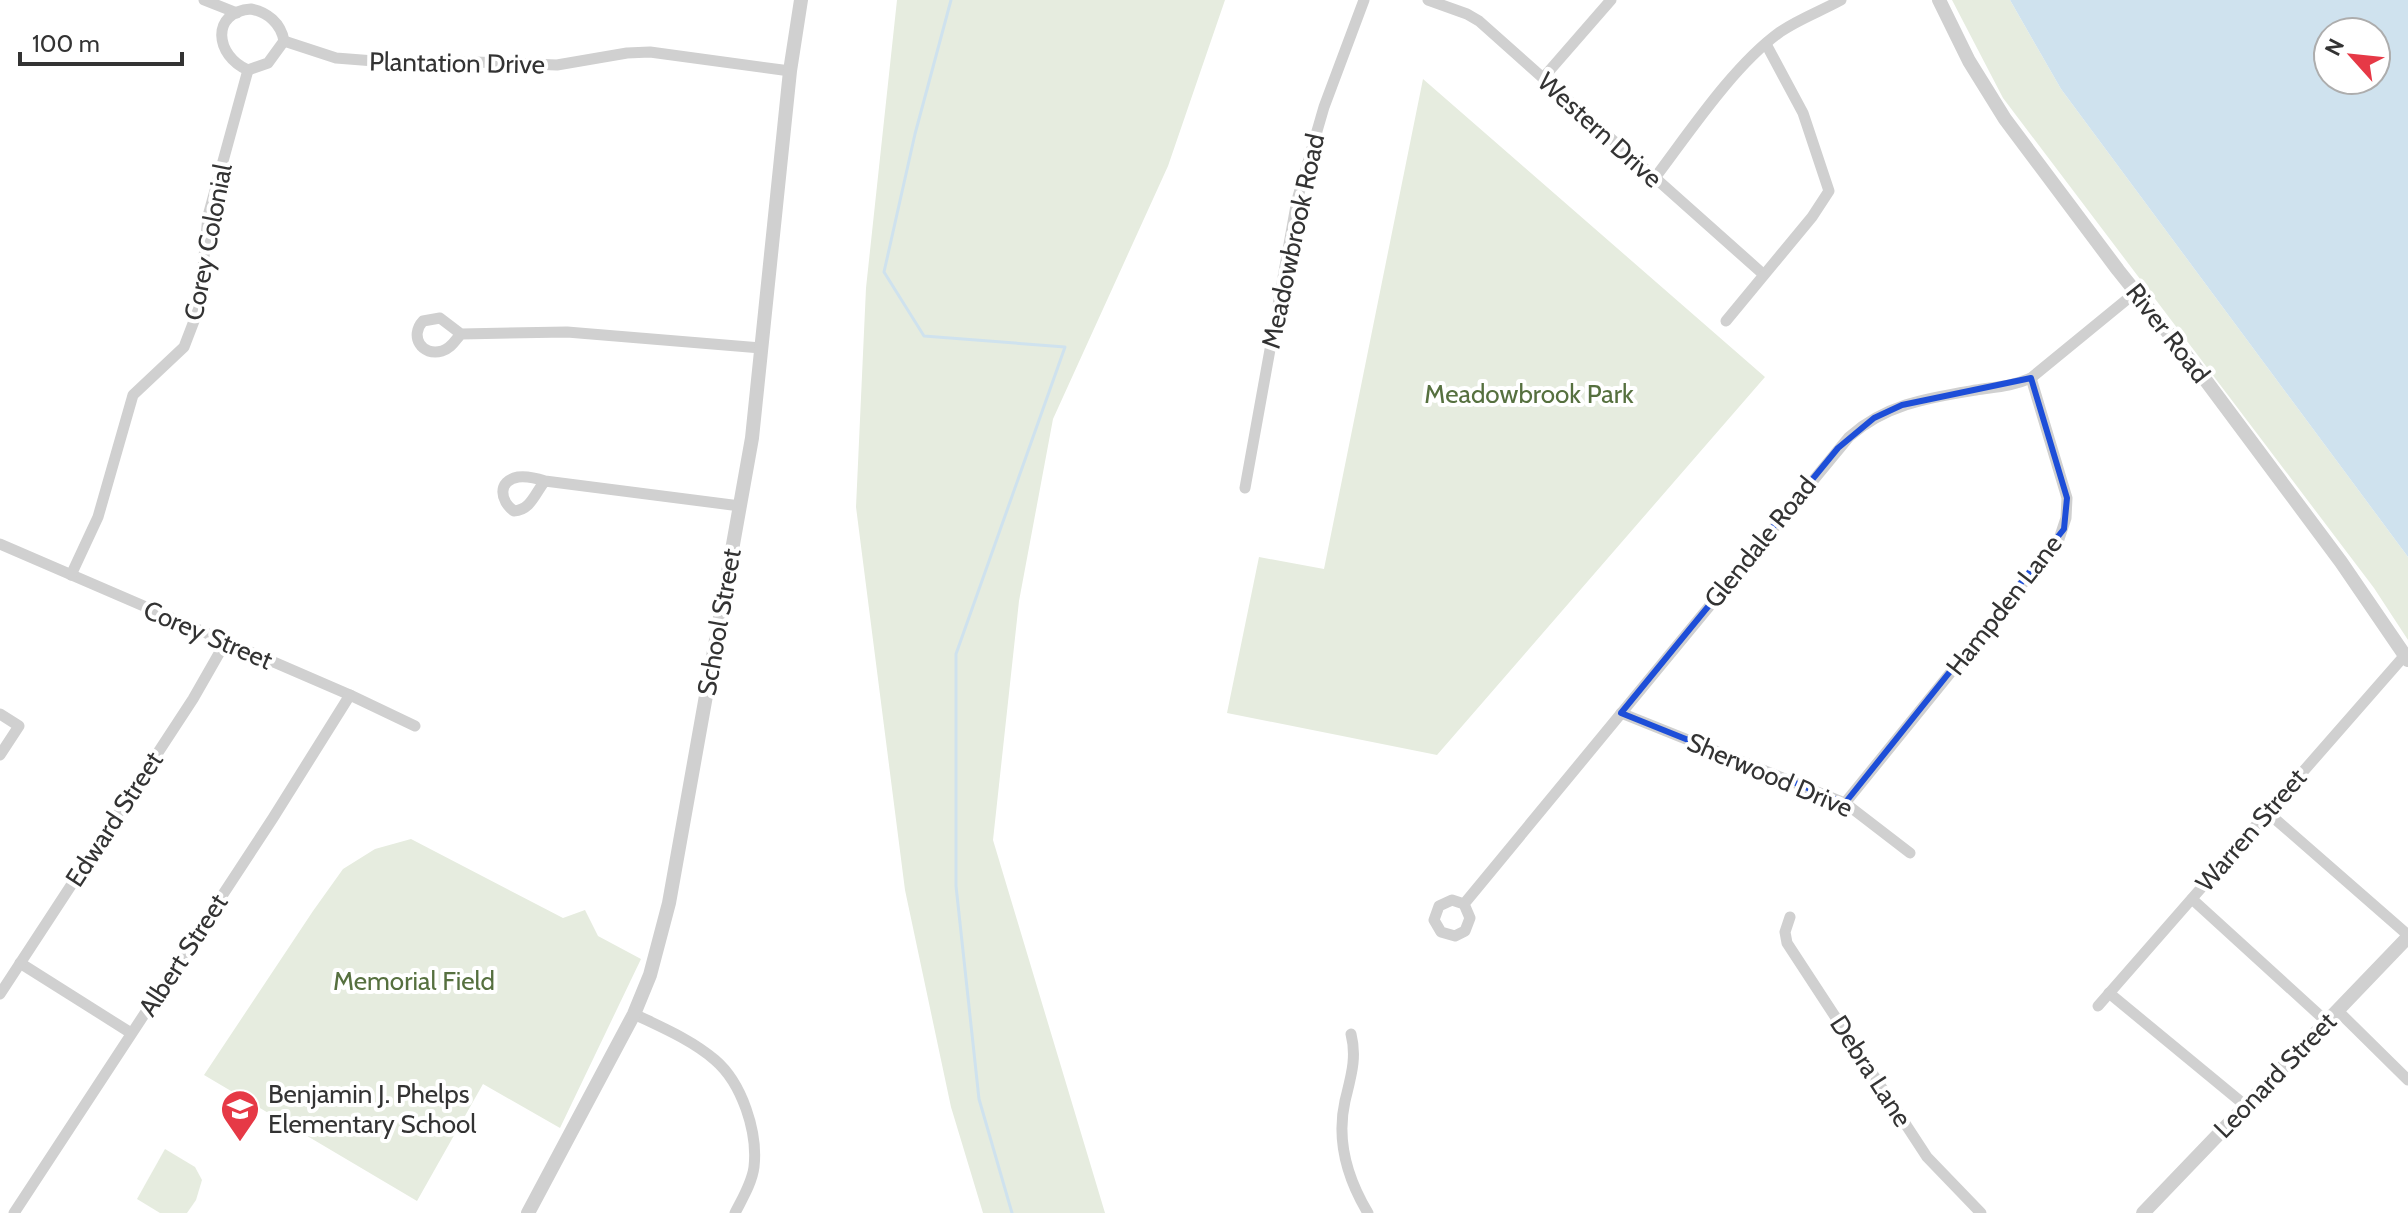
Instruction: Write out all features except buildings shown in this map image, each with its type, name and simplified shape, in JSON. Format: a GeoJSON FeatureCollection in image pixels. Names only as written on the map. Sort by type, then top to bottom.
{"type":"FeatureCollection","features":[{"type":"Feature","properties":{"kind":"street"},"geometry":{"type":"LineString","coordinates":[[204,0],[237,13]]}},
{"type":"Feature","properties":{"kind":"street","name":"School Street"},"geometry":{"type":"LineString","coordinates":[[528,1213],[634,1014],[650,975],[669,903],[752,438],[790,71],[801,0]]}},
{"type":"Feature","properties":{"kind":"street","name":"Meadowbrook Road"},"geometry":{"type":"LineString","coordinates":[[1245,488],[1297,200],[1324,107],[1364,0]]}},
{"type":"Feature","properties":{"kind":"street","name":"Western Drive"},"geometry":{"type":"LineString","coordinates":[[1428,0],[1473,17],[1763,274]]}},
{"type":"Feature","properties":{"kind":"street"},"geometry":{"type":"LineString","coordinates":[[1543,78],[1611,0]]}},
{"type":"Feature","properties":{"kind":"street"},"geometry":{"type":"LineString","coordinates":[[1654,179],[1710,105],[1766,44],[1795,23],[1841,0]]}},
{"type":"Feature","properties":{"kind":"street","name":"River Road"},"geometry":{"type":"LineString","coordinates":[[1939,0],[1969,61],[2005,119],[2335,553],[2406,658]]}},
{"type":"Feature","properties":{"kind":"street"},"geometry":{"type":"LineString","coordinates":[[251,9],[266,14],[278,25],[284,41],[268,63],[248,70],[239,66],[222,47],[224,26],[237,13],[251,9]]}},
{"type":"Feature","properties":{"kind":"street","name":"Plantation Drive"},"geometry":{"type":"LineString","coordinates":[[284,41],[336,58],[413,64],[475,62],[557,65],[650,52],[790,71]]}},
{"type":"Feature","properties":{"kind":"street"},"geometry":{"type":"LineString","coordinates":[[1726,321],[1812,217],[1829,191],[1803,113],[1766,44]]}},
{"type":"Feature","properties":{"kind":"street","name":"Corey Colonial"},"geometry":{"type":"LineString","coordinates":[[71,575],[98,517],[133,395],[184,347],[199,308],[208,216],[248,70]]}},
{"type":"Feature","properties":{"kind":"street","name":"Glendale Road"},"geometry":{"type":"LineString","coordinates":[[1464,904],[1828,460],[1861,426],[1910,402],[2010,385],[2031,378],[2136,292]]}},
{"type":"Feature","properties":{"kind":"street"},"geometry":{"type":"LineString","coordinates":[[461,334],[567,332],[761,348]]}},
{"type":"Feature","properties":{"kind":"street","name":"Hampden Lane"},"geometry":{"type":"LineString","coordinates":[[1845,803],[2059,539],[2066,518],[2065,488],[2031,378]]}},
{"type":"Feature","properties":{"kind":"street"},"geometry":{"type":"LineString","coordinates":[[545,481],[740,506]]}},
{"type":"Feature","properties":{"kind":"street","name":"Corey Street"},"geometry":{"type":"LineString","coordinates":[[0,544],[415,726]]}},
{"type":"Feature","properties":{"kind":"street","name":"Edward Street"},"geometry":{"type":"LineString","coordinates":[[0,994],[193,699],[225,643]]}},
{"type":"Feature","properties":{"kind":"street","name":"Warren Street"},"geometry":{"type":"LineString","coordinates":[[2098,1006],[2406,658]]}},
{"type":"Feature","properties":{"kind":"street","name":"Albert Street"},"geometry":{"type":"LineString","coordinates":[[14,1213],[350,695]]}},
{"type":"Feature","properties":{"kind":"street","name":"Sherwood Drive"},"geometry":{"type":"LineString","coordinates":[[1621,713],[1845,803],[1910,853]]}},
{"type":"Feature","properties":{"kind":"street"},"geometry":{"type":"LineString","coordinates":[[0,714],[19,726],[0,755]]}},
{"type":"Feature","properties":{"kind":"street"},"geometry":{"type":"LineString","coordinates":[[2267,812],[2408,936]]}},
{"type":"Feature","properties":{"kind":"street"},"geometry":{"type":"LineString","coordinates":[[2192,899],[2327,1022]]}},
{"type":"Feature","properties":{"kind":"street","name":"Debra Lane"},"geometry":{"type":"LineString","coordinates":[[1790,917],[1785,932],[1787,943],[1927,1157],[1981,1213]]}},
{"type":"Feature","properties":{"kind":"street","name":"Leonard Street"},"geometry":{"type":"LineString","coordinates":[[2143,1213],[2408,936]]}},
{"type":"Feature","properties":{"kind":"street"},"geometry":{"type":"LineString","coordinates":[[20,963],[131,1033]]}},
{"type":"Feature","properties":{"kind":"street"},"geometry":{"type":"LineString","coordinates":[[2109,993],[2246,1106]]}},
{"type":"Feature","properties":{"kind":"street"},"geometry":{"type":"LineString","coordinates":[[2338,1011],[2408,1080]]}},
{"type":"Feature","properties":{"kind":"street"},"geometry":{"type":"LineString","coordinates":[[634,1014],[693,1044],[716,1061],[732,1080],[746,1109],[754,1140],[754,1170],[735,1213]]}},
{"type":"Feature","properties":{"kind":"street"},"geometry":{"type":"LineString","coordinates":[[1351,1034],[1355,1051],[1343,1119],[1344,1152],[1351,1182],[1368,1213]]}},
{"type":"Feature","properties":{"kind":"highlighted area"},"geometry":{"type":"Polygon","coordinates":[[[2031,378],[2067,498],[2064,529],[1845,803],[1621,713],[1838,448],[1874,418],[1902,405],[2031,378]]]}},
{"type":"Feature","properties":{"kind":"green space"},"geometry":{"type":"Polygon","coordinates":[[[897,0],[1225,0],[1168,166],[1053,419],[1019,601],[993,840],[1105,1213],[983,1213],[951,1107],[905,890],[856,507],[866,288],[897,0]]]}},
{"type":"Feature","properties":{"kind":"green space"},"geometry":{"type":"Polygon","coordinates":[[[1952,0],[2010,0],[2061,89],[2408,557],[2408,640],[2374,588],[2003,98],[1952,0]]]}},
{"type":"Feature","properties":{"kind":"green space","name":"Meadowbrook Park"},"geometry":{"type":"Polygon","coordinates":[[[1423,79],[1765,377],[1437,755],[1227,713],[1259,557],[1324,569],[1423,79]]]}},
{"type":"Feature","properties":{"kind":"green space","name":"Memorial Field"},"geometry":{"type":"Polygon","coordinates":[[[411,839],[563,918],[585,910],[598,936],[641,959],[560,1128],[483,1084],[417,1201],[204,1075],[343,869],[375,849],[411,839]]]}},
{"type":"Feature","properties":{"kind":"green space"},"geometry":{"type":"Polygon","coordinates":[[[165,1149],[195,1167],[202,1180],[196,1200],[187,1213],[160,1213],[137,1199],[165,1149]]]}},
{"type":"Feature","properties":{"kind":"water"},"geometry":{"type":"Polygon","coordinates":[[[2010,0],[2408,0],[2408,557],[2061,89],[2010,0]]]}},
{"type":"Feature","properties":{"kind":"waterway"},"geometry":{"type":"LineString","coordinates":[[951,0],[915,134],[884,272],[924,336],[1065,347],[956,654],[956,886],[979,1099],[1012,1213]]}},
{"type":"Feature","properties":{"kind":"place","name":"Benjamin J. Phelps Elementary School"},"geometry":{"type":"Point","coordinates":[240,1143]}}]}
